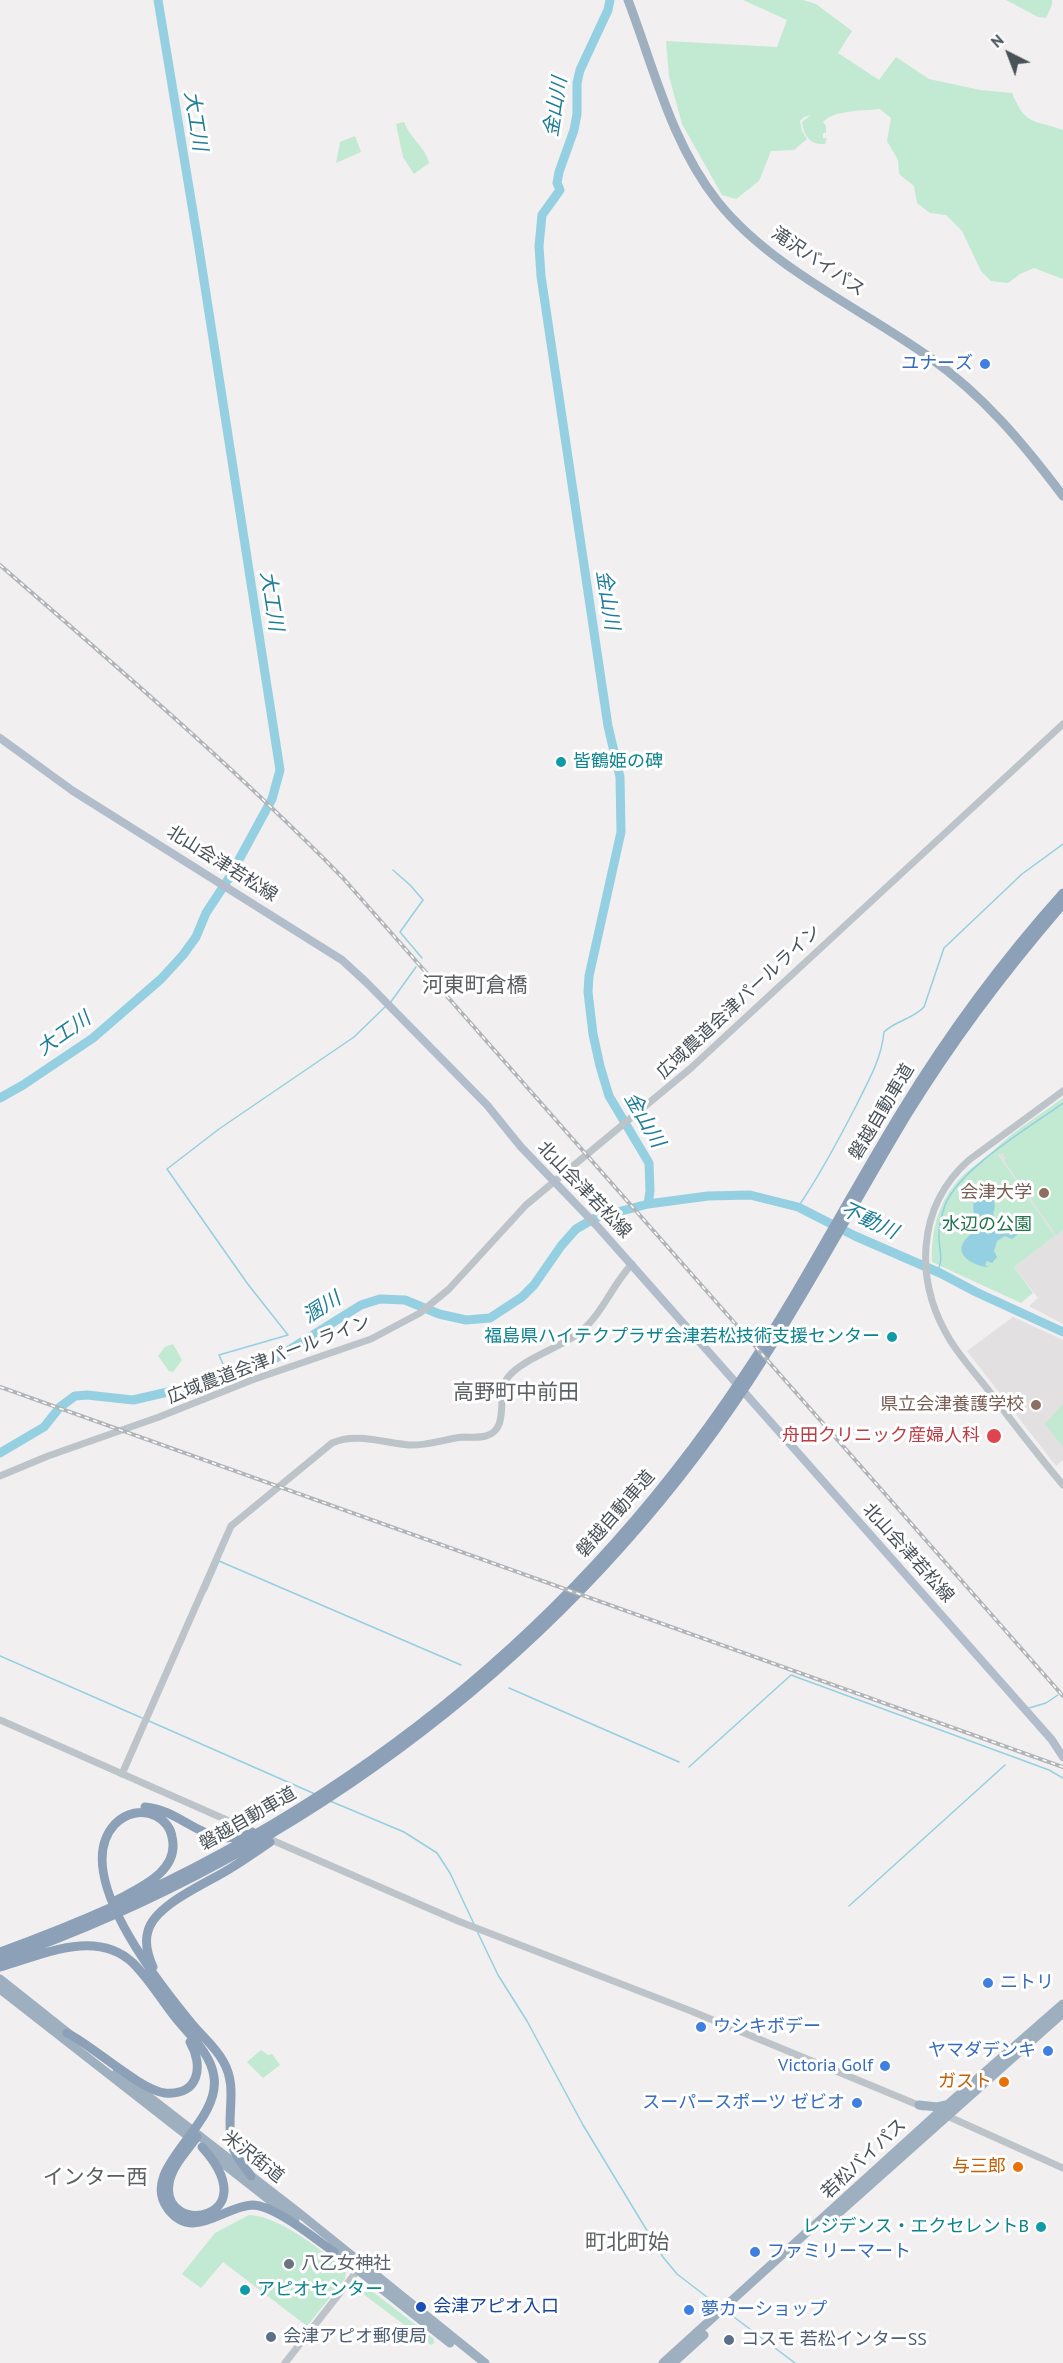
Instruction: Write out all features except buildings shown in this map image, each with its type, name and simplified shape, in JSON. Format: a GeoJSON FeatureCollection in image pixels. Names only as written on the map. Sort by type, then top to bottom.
{"type":"FeatureCollection","features":[{"type":"Feature","properties":{"kind":"highway","name":"滝沢バイパス"},"geometry":{"type":"LineString","coordinates":[[628,1],[677,134],[702,180],[718,202],[747,232],[780,260],[922,352],[968,387],[1015,433],[1063,496]]}},
{"type":"Feature","properties":{"kind":"highway","name":"磐越自動車道"},"geometry":{"type":"LineString","coordinates":[[126,1903],[257,1839],[342,1786],[460,1693],[567,1599],[660,1502],[767,1347],[842,1220],[902,1110],[953,1032],[1006,960],[1063,893]]}},
{"type":"Feature","properties":{"kind":"highway","name":"磐越自動車道"},"geometry":{"type":"LineString","coordinates":[[842,1220],[959,1036],[1000,980],[1063,904]]}},
{"type":"Feature","properties":{"kind":"highway","name":"磐越自動車道"},"geometry":{"type":"LineString","coordinates":[[299,1813],[333,1796],[342,1786]]}},
{"type":"Feature","properties":{"kind":"highway"},"geometry":{"type":"LineString","coordinates":[[257,1839],[214,1836],[157,1809],[142,1807],[120,1814],[104,1831],[99,1846],[98,1860],[106,1895],[124,1937],[157,1987],[186,2024],[206,2056],[214,2076],[213,2097],[205,2122],[166,2169],[161,2184],[163,2200],[174,2215],[199,2223],[243,2207],[260,2206],[289,2221],[334,2252]]}},
{"type":"Feature","properties":{"kind":"highway"},"geometry":{"type":"LineString","coordinates":[[157,1987],[147,1950],[150,1925],[165,1908],[257,1839],[299,1813]]}},
{"type":"Feature","properties":{"kind":"highway"},"geometry":{"type":"LineString","coordinates":[[0,1960],[102,1914],[126,1903],[159,1875],[174,1847],[171,1832],[162,1820],[150,1814],[128,1815],[115,1824],[103,1846],[103,1863],[112,1899],[129,1937],[157,1987]]}},
{"type":"Feature","properties":{"kind":"highway"},"geometry":{"type":"LineString","coordinates":[[0,1952],[102,1914]]}},
{"type":"Feature","properties":{"kind":"highway"},"geometry":{"type":"LineString","coordinates":[[0,1967],[69,1948],[98,1946],[113,1950],[127,1958],[157,1987]]}},
{"type":"Feature","properties":{"kind":"highway","name":"米沢街道"},"geometry":{"type":"LineString","coordinates":[[0,1979],[251,2176],[475,2363]]}},
{"type":"Feature","properties":{"kind":"highway","name":"米沢街道"},"geometry":{"type":"LineString","coordinates":[[0,1989],[334,2252],[360,2267],[485,2363]]}},
{"type":"Feature","properties":{"kind":"highway","name":"若松バイパス"},"geometry":{"type":"LineString","coordinates":[[673,2363],[724,2312],[923,2127],[943,2115],[949,2104],[1063,2004]]}},
{"type":"Feature","properties":{"kind":"highway","name":"若松バイパス"},"geometry":{"type":"LineString","coordinates":[[663,2363],[724,2312],[943,2115],[1063,2013]]}},
{"type":"Feature","properties":{"kind":"highway"},"geometry":{"type":"LineString","coordinates":[[67,2032],[150,2087],[163,2093],[173,2093],[189,2086],[196,2078],[198,2071],[198,2056],[186,2024]]}},
{"type":"Feature","properties":{"kind":"highway"},"geometry":{"type":"LineString","coordinates":[[186,2024],[214,2048],[228,2071],[232,2087],[230,2133],[233,2147],[251,2176]]}},
{"type":"Feature","properties":{"kind":"highway"},"geometry":{"type":"LineString","coordinates":[[919,2105],[937,2107],[949,2104]]}},
{"type":"Feature","properties":{"kind":"highway"},"geometry":{"type":"LineString","coordinates":[[919,2105],[927,2116],[923,2127]]}},
{"type":"Feature","properties":{"kind":"highway"},"geometry":{"type":"LineString","coordinates":[[184,2150],[171,2175],[169,2196],[182,2212],[194,2216],[206,2215],[221,2202],[225,2189],[213,2159],[202,2147]]}},
{"type":"Feature","properties":{"kind":"main road","name":"北山会津若松線"},"geometry":{"type":"LineString","coordinates":[[0,738],[73,791],[342,960],[386,1002],[487,1105],[520,1147],[632,1264],[1052,1740],[1063,1757]]}},
{"type":"Feature","properties":{"kind":"street","name":"広域農道会津パールライン"},"geometry":{"type":"LineString","coordinates":[[0,1476],[252,1380],[370,1339],[420,1313],[470,1267],[526,1205],[632,1119],[725,1037],[1063,724]]}},
{"type":"Feature","properties":{"kind":"street"},"geometry":{"type":"LineString","coordinates":[[1063,1091],[969,1160],[950,1179],[932,1212],[927,1239],[926,1275],[933,1305],[950,1340],[1063,1485]]}},
{"type":"Feature","properties":{"kind":"street"},"geometry":{"type":"LineString","coordinates":[[122,1774],[233,1524],[332,1443],[339,1440],[356,1438],[417,1444],[483,1437],[493,1433],[501,1419],[503,1387],[510,1374],[582,1330],[599,1311],[619,1278],[632,1264]]}},
{"type":"Feature","properties":{"kind":"street"},"geometry":{"type":"LineString","coordinates":[[0,1720],[468,1925],[691,2011],[943,2115],[1063,2168]]}},
{"type":"Feature","properties":{"kind":"street"},"geometry":{"type":"LineString","coordinates":[[285,2363],[360,2267]]}},
{"type":"Feature","properties":{"kind":"shaded area","name":"会津大学"},"geometry":{"type":"Polygon","coordinates":[[[1063,1101],[1063,1324],[1029,1306],[1038,1298],[1014,1267],[1055,1236],[995,1149],[1063,1101]]]}},
{"type":"Feature","properties":{"kind":"shaded area","name":"県立会津養護学校"},"geometry":{"type":"Polygon","coordinates":[[[1013,1317],[1063,1340],[1063,1460],[1056,1466],[967,1351],[1013,1317]]]}},
{"type":"Feature","properties":{"kind":"green space"},"geometry":{"type":"Polygon","coordinates":[[[743,0],[803,0],[816,4],[852,31],[838,53],[879,80],[896,57],[929,79],[980,90],[1012,93],[1017,104],[1031,120],[1063,130],[1063,279],[1034,268],[1008,283],[991,281],[981,271],[962,231],[946,215],[930,213],[917,203],[914,186],[899,174],[898,160],[887,141],[891,118],[880,109],[848,112],[828,118],[823,122],[826,126],[826,133],[823,133],[823,138],[827,138],[825,144],[815,143],[809,139],[802,122],[811,115],[804,117],[800,121],[807,139],[794,150],[771,151],[759,181],[736,199],[722,195],[682,124],[669,76],[666,41],[777,47],[787,20],[743,0]]]}},
{"type":"Feature","properties":{"kind":"green space"},"geometry":{"type":"Polygon","coordinates":[[[1006,0],[1052,0],[1052,5],[1046,18],[1038,17],[1006,0]]]}},
{"type":"Feature","properties":{"kind":"green space"},"geometry":{"type":"Polygon","coordinates":[[[404,122],[429,163],[414,174],[403,157],[396,124],[404,122]]]}},
{"type":"Feature","properties":{"kind":"green space"},"geometry":{"type":"Polygon","coordinates":[[[355,136],[361,152],[336,163],[340,142],[355,136]]]}},
{"type":"Feature","properties":{"kind":"green space","name":"水辺の公園"},"geometry":{"type":"Polygon","coordinates":[[[1063,1098],[1063,1230],[1056,1235],[1004,1160],[1007,1158],[1003,1155],[1005,1153],[998,1154],[1055,1236],[1014,1267],[1033,1293],[1021,1303],[932,1262],[933,1236],[939,1212],[950,1190],[968,1171],[1009,1137],[1063,1098]]]}},
{"type":"Feature","properties":{"kind":"green space"},"geometry":{"type":"Polygon","coordinates":[[[173,1344],[182,1360],[173,1372],[169,1371],[158,1356],[165,1347],[173,1344]]]}},
{"type":"Feature","properties":{"kind":"green space"},"geometry":{"type":"Polygon","coordinates":[[[1063,1404],[1063,1447],[1045,1424],[1063,1404]]]}},
{"type":"Feature","properties":{"kind":"green space"},"geometry":{"type":"Polygon","coordinates":[[[261,2050],[268,2055],[272,2054],[280,2065],[263,2078],[247,2062],[261,2050]]]}},
{"type":"Feature","properties":{"kind":"green space"},"geometry":{"type":"Polygon","coordinates":[[[249,2215],[262,2217],[287,2228],[313,2244],[346,2270],[345,2279],[307,2326],[223,2262],[201,2288],[182,2274],[215,2233],[249,2215]]]}},
{"type":"Feature","properties":{"kind":"green space"},"geometry":{"type":"Polygon","coordinates":[[[364,2285],[434,2339],[434,2343],[431,2345],[362,2293],[358,2288],[364,2285]]]}},
{"type":"Feature","properties":{"kind":"water"},"geometry":{"type":"Polygon","coordinates":[[[985,1192],[994,1201],[993,1214],[999,1223],[1022,1231],[1012,1239],[1005,1236],[997,1241],[994,1251],[997,1257],[992,1263],[987,1261],[985,1265],[989,1267],[973,1263],[964,1256],[962,1251],[965,1240],[976,1229],[973,1208],[975,1198],[985,1192]]]}},
{"type":"Feature","properties":{"kind":"waterway","name":"大工川"},"geometry":{"type":"LineString","coordinates":[[0,1098],[93,1038],[161,979],[183,955],[196,937],[206,913],[229,878],[272,799],[280,770],[158,0]]}},
{"type":"Feature","properties":{"kind":"waterway","name":"金山川"},"geometry":{"type":"LineString","coordinates":[[610,0],[608,10],[580,70],[574,130],[559,172],[557,183],[560,190],[542,215],[539,246],[541,276],[608,726],[620,777],[621,832],[589,976],[588,992],[593,1034],[609,1096],[649,1163],[648,1204]]}},
{"type":"Feature","properties":{"kind":"waterway"},"geometry":{"type":"LineString","coordinates":[[798,1207],[828,1158],[869,1079],[877,1062],[884,1032],[924,1007],[944,948],[1022,874],[1063,844]]}},
{"type":"Feature","properties":{"kind":"waterway"},"geometry":{"type":"LineString","coordinates":[[393,870],[423,900],[400,932],[422,958]]}},
{"type":"Feature","properties":{"kind":"waterway"},"geometry":{"type":"LineString","coordinates":[[390,1003],[416,967]]}},
{"type":"Feature","properties":{"kind":"waterway"},"geometry":{"type":"LineString","coordinates":[[227,1373],[219,1355],[288,1335],[247,1283],[167,1169],[219,1129],[354,1037],[386,1006]]}},
{"type":"Feature","properties":{"kind":"waterway"},"geometry":{"type":"LineString","coordinates":[[937,1272],[941,1259],[939,1236],[941,1220],[945,1205],[953,1191],[965,1177],[997,1149],[1063,1103]]}},
{"type":"Feature","properties":{"kind":"waterway","name":"溷川"},"geometry":{"type":"LineString","coordinates":[[0,1453],[44,1427],[60,1407],[75,1396],[87,1395],[133,1400],[211,1382],[227,1373],[276,1358],[361,1305],[380,1299],[405,1300],[439,1314],[466,1320],[490,1318],[522,1297],[534,1285],[561,1246],[576,1229],[595,1218],[648,1204],[708,1196],[750,1195],[798,1207],[855,1236],[940,1273],[1063,1332]]}},
{"type":"Feature","properties":{"kind":"waterway"},"geometry":{"type":"LineString","coordinates":[[206,1591],[219,1561],[461,1665]]}},
{"type":"Feature","properties":{"kind":"waterway"},"geometry":{"type":"LineString","coordinates":[[0,1656],[142,1718]]}},
{"type":"Feature","properties":{"kind":"waterway"},"geometry":{"type":"LineString","coordinates":[[689,1767],[791,1675],[1049,1770],[1063,1778]]}},
{"type":"Feature","properties":{"kind":"waterway"},"geometry":{"type":"LineString","coordinates":[[509,1688],[679,1762]]}},
{"type":"Feature","properties":{"kind":"waterway"},"geometry":{"type":"LineString","coordinates":[[1029,1708],[1046,1703],[1058,1695]]}},
{"type":"Feature","properties":{"kind":"waterway"},"geometry":{"type":"LineString","coordinates":[[149,1721],[315,1794]]}},
{"type":"Feature","properties":{"kind":"waterway"},"geometry":{"type":"LineString","coordinates":[[849,1906],[1005,1765]]}},
{"type":"Feature","properties":{"kind":"waterway"},"geometry":{"type":"LineString","coordinates":[[330,1801],[404,1832],[437,1853],[450,1873],[474,1924]]}},
{"type":"Feature","properties":{"kind":"waterway"},"geometry":{"type":"LineString","coordinates":[[477,1931],[498,1975],[527,2021],[583,2125],[663,2257],[677,2274],[720,2307]]}},
{"type":"Feature","properties":{"kind":"waterway"},"geometry":{"type":"LineString","coordinates":[[726,2311],[795,2363]]}},
{"type":"Feature","properties":{"kind":"railway"},"geometry":{"type":"LineString","coordinates":[[0,565],[217,757],[342,877],[1063,1696]]}},
{"type":"Feature","properties":{"kind":"railway"},"geometry":{"type":"LineString","coordinates":[[0,1387],[1063,1767]]}},
{"type":"Feature","properties":{"kind":"place","name":"ユナーズ"},"geometry":{"type":"Point","coordinates":[985,364]}},
{"type":"Feature","properties":{"kind":"place","name":"皆鶴姫の碑"},"geometry":{"type":"Point","coordinates":[561,762]}},
{"type":"Feature","properties":{"kind":"place","name":"会津大学"},"geometry":{"type":"Point","coordinates":[1044,1193]}},
{"type":"Feature","properties":{"kind":"place","name":"福島県ハイテクプラザ会津若松技術支援センター"},"geometry":{"type":"Point","coordinates":[892,1337]}},
{"type":"Feature","properties":{"kind":"place","name":"県立会津養護学校"},"geometry":{"type":"Point","coordinates":[1036,1405]}},
{"type":"Feature","properties":{"kind":"place","name":"舟田クリニック産婦人科"},"geometry":{"type":"Point","coordinates":[994,1436]}},
{"type":"Feature","properties":{"kind":"place","name":"ニトリ"},"geometry":{"type":"Point","coordinates":[988,1983]}},
{"type":"Feature","properties":{"kind":"place","name":"ウシキボデー"},"geometry":{"type":"Point","coordinates":[701,2027]}},
{"type":"Feature","properties":{"kind":"place","name":"ヤマダデンキ"},"geometry":{"type":"Point","coordinates":[1048,2051]}},
{"type":"Feature","properties":{"kind":"place","name":"Victoria Golf"},"geometry":{"type":"Point","coordinates":[885,2066]}},
{"type":"Feature","properties":{"kind":"place","name":"ガスト"},"geometry":{"type":"Point","coordinates":[1004,2082]}},
{"type":"Feature","properties":{"kind":"place","name":"スーパースポーツ ゼビオ"},"geometry":{"type":"Point","coordinates":[857,2103]}},
{"type":"Feature","properties":{"kind":"place","name":"与三郎"},"geometry":{"type":"Point","coordinates":[1018,2167]}},
{"type":"Feature","properties":{"kind":"place","name":"レジデンス・エクセレントB"},"geometry":{"type":"Point","coordinates":[1041,2227]}},
{"type":"Feature","properties":{"kind":"place","name":"ファミリーマート"},"geometry":{"type":"Point","coordinates":[755,2252]}},
{"type":"Feature","properties":{"kind":"place","name":"八乙女神社"},"geometry":{"type":"Point","coordinates":[289,2264]}},
{"type":"Feature","properties":{"kind":"place","name":"アピオセンター"},"geometry":{"type":"Point","coordinates":[245,2290]}},
{"type":"Feature","properties":{"kind":"place","name":"会津アピオ入口"},"geometry":{"type":"Point","coordinates":[421,2307]}},
{"type":"Feature","properties":{"kind":"place","name":"夢カーショップ"},"geometry":{"type":"Point","coordinates":[689,2310]}},
{"type":"Feature","properties":{"kind":"place","name":"会津アピオ郵便局"},"geometry":{"type":"Point","coordinates":[271,2337]}},
{"type":"Feature","properties":{"kind":"place","name":"コスモ 若松インターSS"},"geometry":{"type":"Point","coordinates":[729,2340]}},
{"type":"Feature","properties":{"kind":"district","name":"河東町倉橋"},"geometry":{"type":"Point","coordinates":[475,986]}},
{"type":"Feature","properties":{"kind":"district","name":"高野町中前田"},"geometry":{"type":"Point","coordinates":[516,1393]}},
{"type":"Feature","properties":{"kind":"district","name":"インター西"},"geometry":{"type":"Point","coordinates":[95,2178]}},
{"type":"Feature","properties":{"kind":"district","name":"町北町始"},"geometry":{"type":"Point","coordinates":[627,2243]}},
{"type":"Feature","properties":{"kind":"water label","name":"不動川"},"geometry":{"type":"Point","coordinates":[869,1221]}}]}
